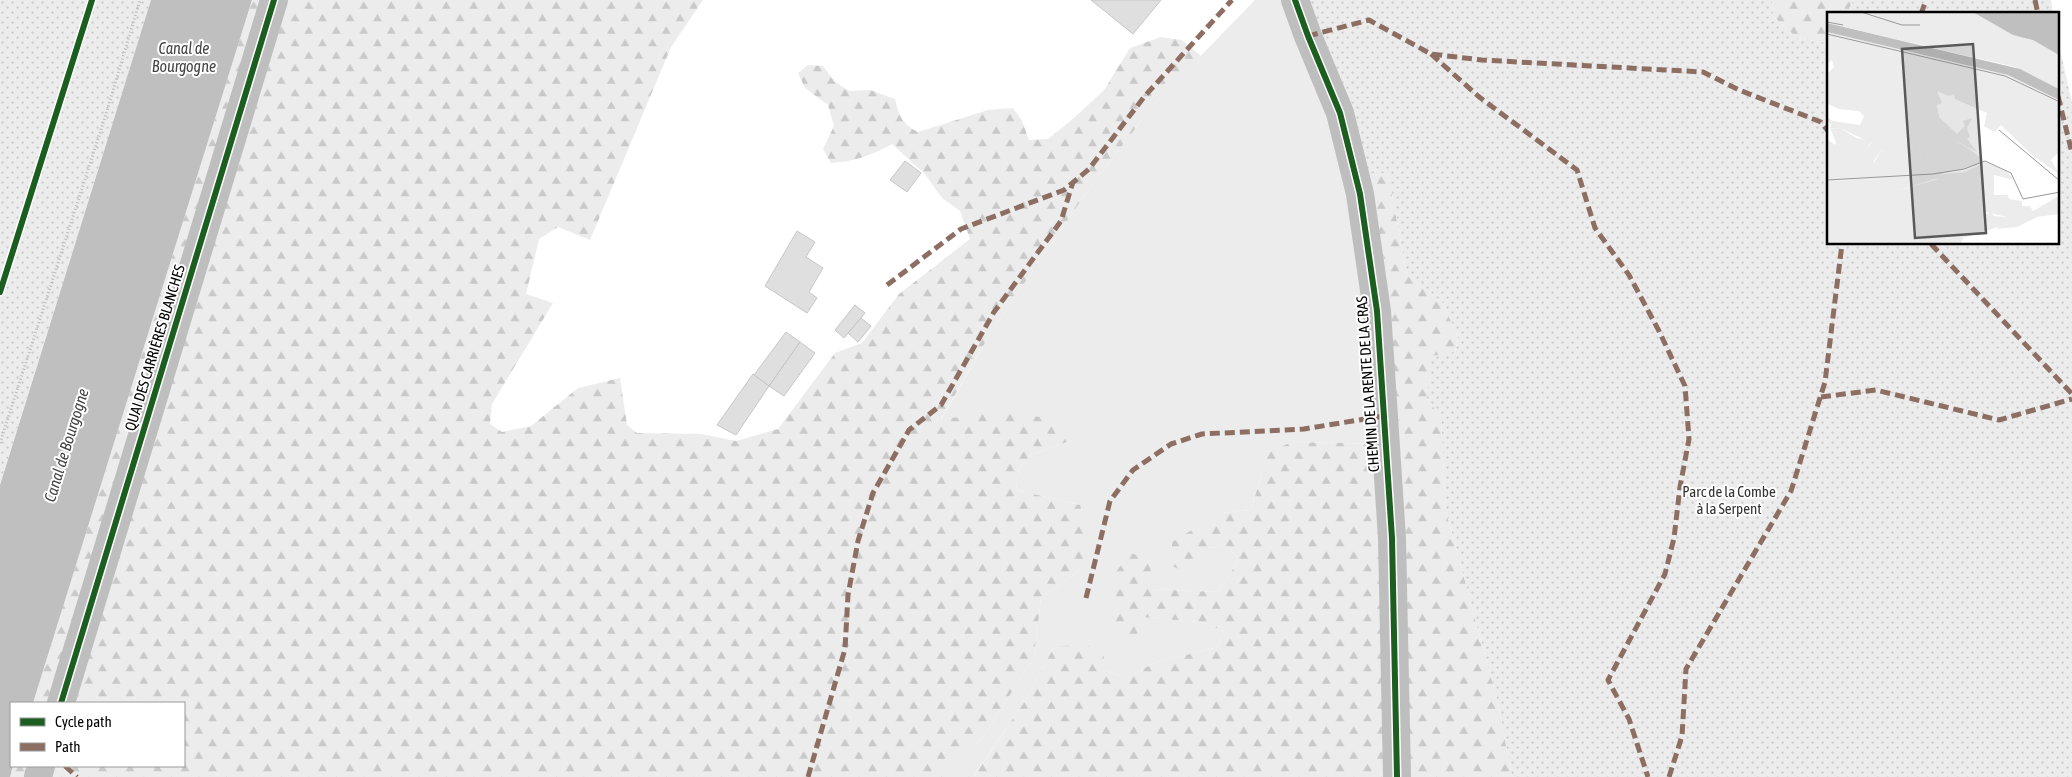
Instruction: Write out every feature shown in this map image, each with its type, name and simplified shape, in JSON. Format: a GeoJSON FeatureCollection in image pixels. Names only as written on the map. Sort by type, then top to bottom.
{"type":"FeatureCollection","features":[{"type":"Feature","properties":{"kind":"street","name":"QUAI DES CARRIÈRES BLANCHES"},"geometry":{"type":"LineString","coordinates":[[61,702],[274,0]]}},
{"type":"Feature","properties":{"kind":"street","name":"CHEMIN DE LA RENTE DE LA CRAS"},"geometry":{"type":"LineString","coordinates":[[1295,0],[1340,112],[1360,194],[1376,311],[1392,538],[1397,777]]}},
{"type":"Feature","properties":{"kind":"path"},"geometry":{"type":"LineString","coordinates":[[0,443],[106,114],[140,0]]}},
{"type":"Feature","properties":{"kind":"green space"},"geometry":{"type":"Polygon","coordinates":[[[0,0],[151,0],[0,484],[0,0]]]}},
{"type":"Feature","properties":{"kind":"green space"},"geometry":{"type":"Polygon","coordinates":[[[252,0],[703,0],[671,47],[590,240],[558,227],[539,239],[526,294],[553,303],[492,404],[490,424],[502,432],[531,426],[578,388],[620,378],[627,425],[637,433],[701,434],[736,441],[778,429],[835,353],[862,343],[899,294],[970,239],[960,211],[942,198],[925,174],[892,144],[863,157],[831,163],[823,149],[834,126],[828,105],[805,88],[798,73],[808,65],[823,66],[834,81],[849,91],[870,90],[895,99],[902,119],[908,126],[918,132],[988,110],[1013,108],[1022,121],[1029,140],[1048,139],[1104,90],[1130,48],[1161,37],[1182,40],[1201,56],[1155,103],[1091,186],[993,329],[941,419],[1014,411],[1068,424],[1072,440],[1031,455],[1019,468],[1016,490],[1080,505],[1089,536],[1084,567],[1041,598],[1034,657],[982,739],[943,771],[974,776],[1025,701],[1054,647],[1085,644],[1104,653],[1103,670],[1127,678],[1154,663],[1218,647],[1224,631],[1200,622],[1140,617],[1136,642],[1112,635],[1115,573],[1131,553],[1150,560],[1152,589],[1218,592],[1239,560],[1227,546],[1209,548],[1192,575],[1172,566],[1172,542],[1220,513],[1251,510],[1268,452],[1292,442],[1396,444],[1383,253],[1366,173],[1388,173],[1407,275],[1443,303],[1458,337],[1455,352],[1427,398],[1441,418],[1446,511],[1498,703],[1512,777],[10,777],[13,767],[185,767],[185,702],[33,702],[252,0]]]}},
{"type":"Feature","properties":{"kind":"green space"},"geometry":{"type":"Polygon","coordinates":[[[1255,0],[1307,0],[1366,173],[1383,253],[1396,444],[1292,442],[1268,452],[1251,510],[1220,513],[1209,548],[1227,546],[1239,560],[1218,592],[1152,589],[1140,617],[1200,622],[1224,631],[1218,647],[1154,663],[1127,678],[1103,670],[1054,647],[1025,701],[973,777],[942,771],[982,739],[1034,657],[1041,598],[1084,567],[1080,505],[1016,490],[1019,468],[1031,455],[1072,440],[941,420],[993,329],[1091,186],[1155,103],[1255,0]]]}},
{"type":"Feature","properties":{"kind":"green space","name":"Parc de la Combe à la Serpent"},"geometry":{"type":"Polygon","coordinates":[[[1307,0],[1772,0],[1773,16],[1797,38],[1827,43],[1827,245],[2060,245],[2060,50],[2072,102],[2072,777],[1512,777],[1498,703],[1446,511],[1441,418],[1427,398],[1431,356],[1455,352],[1458,337],[1443,303],[1407,275],[1388,173],[1366,173],[1307,0]]]}},
{"type":"Feature","properties":{"kind":"green space"},"geometry":{"type":"Polygon","coordinates":[[[1772,0],[1854,0],[1847,12],[1827,12],[1827,43],[1797,38],[1773,16],[1772,0]]]}},
{"type":"Feature","properties":{"kind":"green space"},"geometry":{"type":"Polygon","coordinates":[[[1854,0],[2051,0],[2053,12],[1847,12],[1854,0]]]}},
{"type":"Feature","properties":{"kind":"water","name":"Canal de Bourgogne"},"geometry":{"type":"Polygon","coordinates":[[[151,0],[252,0],[33,702],[10,702],[10,767],[13,767],[10,777],[0,777],[0,485],[151,0]]]}},
{"type":"Feature","properties":{"kind":"building"},"geometry":{"type":"Polygon","coordinates":[[[1091,0],[1161,0],[1133,34],[1091,0]]]}},
{"type":"Feature","properties":{"kind":"building"},"geometry":{"type":"Polygon","coordinates":[[[905,161],[921,173],[907,192],[890,180],[905,161]]]}},
{"type":"Feature","properties":{"kind":"building"},"geometry":{"type":"Polygon","coordinates":[[[797,231],[815,242],[806,257],[823,268],[809,292],[817,298],[807,313],[765,286],[797,231]]]}},
{"type":"Feature","properties":{"kind":"building"},"geometry":{"type":"Polygon","coordinates":[[[855,305],[865,313],[844,338],[835,330],[855,305]]]}},
{"type":"Feature","properties":{"kind":"building"},"geometry":{"type":"Polygon","coordinates":[[[861,318],[871,326],[858,342],[848,333],[861,318]]]}},
{"type":"Feature","properties":{"kind":"building"},"geometry":{"type":"Polygon","coordinates":[[[786,332],[800,342],[769,386],[754,375],[786,332]]]}},
{"type":"Feature","properties":{"kind":"building"},"geometry":{"type":"Polygon","coordinates":[[[800,342],[815,353],[784,396],[769,386],[800,342]]]}},
{"type":"Feature","properties":{"kind":"building"},"geometry":{"type":"Polygon","coordinates":[[[753,374],[769,386],[736,435],[717,425],[753,374]]]}},
{"type":"Feature","properties":{"kind":"marked path"},"geometry":{"type":"LineString","coordinates":[[887,285],[961,229],[1064,190],[1089,169],[1144,97],[1232,0]]}},
{"type":"Feature","properties":{"kind":"marked path"},"geometry":{"type":"LineString","coordinates":[[1922,12],[1926,0]]}},
{"type":"Feature","properties":{"kind":"marked path"},"geometry":{"type":"LineString","coordinates":[[2035,0],[2038,12]]}},
{"type":"Feature","properties":{"kind":"marked path"},"geometry":{"type":"LineString","coordinates":[[1308,36],[1369,20],[1431,54],[1482,60],[1703,72],[1739,90],[1821,122],[1827,130]]}},
{"type":"Feature","properties":{"kind":"marked path"},"geometry":{"type":"LineString","coordinates":[[1431,54],[1478,96],[1577,170],[1595,228],[1629,275],[1659,331],[1685,386],[1689,439],[1680,487],[1674,538],[1665,574],[1608,680],[1629,719],[1648,777]]}},
{"type":"Feature","properties":{"kind":"marked path"},"geometry":{"type":"LineString","coordinates":[[2060,104],[2072,153]]}},
{"type":"Feature","properties":{"kind":"marked path"},"geometry":{"type":"LineString","coordinates":[[808,777],[845,649],[848,595],[858,541],[873,493],[909,430],[941,405],[994,312],[1061,221],[1073,182]]}},
{"type":"Feature","properties":{"kind":"marked path"},"geometry":{"type":"LineString","coordinates":[[1669,777],[1682,736],[1686,669],[1791,491],[1825,382],[1842,245]]}},
{"type":"Feature","properties":{"kind":"marked path"},"geometry":{"type":"LineString","coordinates":[[1932,245],[2072,394]]}},
{"type":"Feature","properties":{"kind":"marked path"},"geometry":{"type":"LineString","coordinates":[[1821,397],[1876,390],[1999,420],[2072,399]]}},
{"type":"Feature","properties":{"kind":"marked path"},"geometry":{"type":"LineString","coordinates":[[1086,598],[1110,501],[1133,470],[1171,444],[1202,434],[1304,429],[1383,416]]}},
{"type":"Feature","properties":{"kind":"marked path"},"geometry":{"type":"LineString","coordinates":[[66,767],[77,777]]}},
{"type":"Feature","properties":{"kind":"cycle path"},"geometry":{"type":"LineString","coordinates":[[0,292],[92,0]]}},
{"type":"Feature","properties":{"kind":"cycle path"},"geometry":{"type":"LineString","coordinates":[[61,702],[274,0]]}},
{"type":"Feature","properties":{"kind":"cycle path"},"geometry":{"type":"LineString","coordinates":[[1295,0],[1340,113],[1360,194],[1377,311],[1392,538],[1397,777]]}}]}
